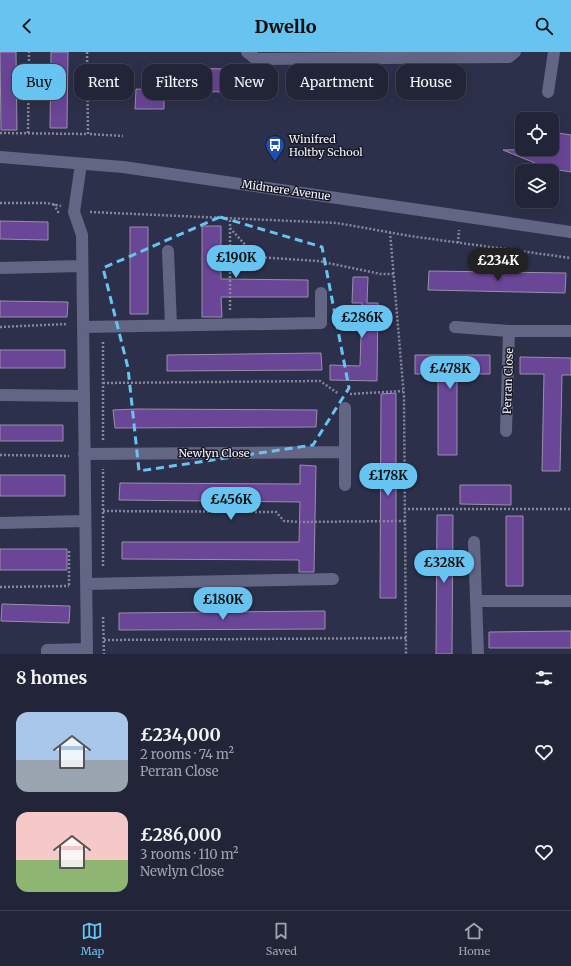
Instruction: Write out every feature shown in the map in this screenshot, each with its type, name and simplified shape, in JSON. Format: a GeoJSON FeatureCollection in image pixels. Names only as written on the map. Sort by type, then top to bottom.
{"type":"FeatureCollection","features":[{"type":"Feature","properties":{"kind":"street"},"geometry":{"type":"LineString","coordinates":[[247,52],[256,59],[509,57],[515,52]]}},
{"type":"Feature","properties":{"kind":"street"},"geometry":{"type":"LineString","coordinates":[[548,92],[554,52]]}},
{"type":"Feature","properties":{"kind":"street","name":"Midmere Avenue"},"geometry":{"type":"LineString","coordinates":[[0,157],[123,167],[571,232]]}},
{"type":"Feature","properties":{"kind":"street"},"geometry":{"type":"LineString","coordinates":[[47,654],[47,650],[87,651],[82,235],[74,212],[82,164]]}},
{"type":"Feature","properties":{"kind":"street"},"geometry":{"type":"LineString","coordinates":[[168,251],[171,325]]}},
{"type":"Feature","properties":{"kind":"street"},"geometry":{"type":"LineString","coordinates":[[0,268],[82,266]]}},
{"type":"Feature","properties":{"kind":"street"},"geometry":{"type":"LineString","coordinates":[[83,327],[321,324],[321,293]]}},
{"type":"Feature","properties":{"kind":"street"},"geometry":{"type":"LineString","coordinates":[[456,327],[509,331],[571,331]]}},
{"type":"Feature","properties":{"kind":"street","name":"Perran Close"},"geometry":{"type":"LineString","coordinates":[[506,430],[509,331]]}},
{"type":"Feature","properties":{"kind":"street"},"geometry":{"type":"LineString","coordinates":[[0,395],[84,396]]}},
{"type":"Feature","properties":{"kind":"street"},"geometry":{"type":"LineString","coordinates":[[345,408],[345,485]]}},
{"type":"Feature","properties":{"kind":"street","name":"Newlyn Close"},"geometry":{"type":"LineString","coordinates":[[84,454],[344,452]]}},
{"type":"Feature","properties":{"kind":"street"},"geometry":{"type":"LineString","coordinates":[[0,523],[85,521]]}},
{"type":"Feature","properties":{"kind":"street"},"geometry":{"type":"LineString","coordinates":[[474,542],[478,654]]}},
{"type":"Feature","properties":{"kind":"street"},"geometry":{"type":"LineString","coordinates":[[86,585],[333,579]]}},
{"type":"Feature","properties":{"kind":"street"},"geometry":{"type":"LineString","coordinates":[[476,601],[571,601]]}},
{"type":"Feature","properties":{"kind":"path"},"geometry":{"type":"LineString","coordinates":[[28,133],[29,52]]}},
{"type":"Feature","properties":{"kind":"path"},"geometry":{"type":"LineString","coordinates":[[87,52],[88,134]]}},
{"type":"Feature","properties":{"kind":"path"},"geometry":{"type":"LineString","coordinates":[[0,134],[28,133],[123,136]]}},
{"type":"Feature","properties":{"kind":"path"},"geometry":{"type":"LineString","coordinates":[[0,203],[47,203],[94,213],[337,223],[571,258]]}},
{"type":"Feature","properties":{"kind":"path"},"geometry":{"type":"LineString","coordinates":[[230,218],[230,326]]}},
{"type":"Feature","properties":{"kind":"path"},"geometry":{"type":"LineString","coordinates":[[230,228],[256,256],[318,260],[382,274],[394,274]]}},
{"type":"Feature","properties":{"kind":"path"},"geometry":{"type":"LineString","coordinates":[[390,232],[403,391],[406,654]]}},
{"type":"Feature","properties":{"kind":"path"},"geometry":{"type":"LineString","coordinates":[[0,327],[66,324]]}},
{"type":"Feature","properties":{"kind":"path"},"geometry":{"type":"LineString","coordinates":[[103,326],[103,584]]}},
{"type":"Feature","properties":{"kind":"path"},"geometry":{"type":"LineString","coordinates":[[103,384],[320,382],[339,394],[403,391]]}},
{"type":"Feature","properties":{"kind":"path"},"geometry":{"type":"LineString","coordinates":[[0,455],[70,456]]}},
{"type":"Feature","properties":{"kind":"path"},"geometry":{"type":"LineString","coordinates":[[404,509],[571,509]]}},
{"type":"Feature","properties":{"kind":"path"},"geometry":{"type":"LineString","coordinates":[[103,511],[276,512],[284,521],[405,521]]}},
{"type":"Feature","properties":{"kind":"path"},"geometry":{"type":"LineString","coordinates":[[0,587],[86,585]]}},
{"type":"Feature","properties":{"kind":"path"},"geometry":{"type":"LineString","coordinates":[[103,616],[104,654]]}},
{"type":"Feature","properties":{"kind":"path"},"geometry":{"type":"LineString","coordinates":[[104,640],[406,638]]}},
{"type":"Feature","properties":{"kind":"highlighted area"},"geometry":{"type":"Polygon","coordinates":[[[220,217],[322,247],[349,388],[313,445],[139,471],[128,368],[103,268],[220,217]]]}},
{"type":"Feature","properties":{"kind":"building"},"geometry":{"type":"Polygon","coordinates":[[[0,52],[16,52],[16,64],[12,64],[12,100],[17,100],[17,130],[1,130],[0,52]]]}},
{"type":"Feature","properties":{"kind":"building"},"geometry":{"type":"Polygon","coordinates":[[[51,52],[68,52],[67,128],[50,128],[50,100],[66,100],[66,64],[51,64],[51,52]]]}},
{"type":"Feature","properties":{"kind":"building"},"geometry":{"type":"Polygon","coordinates":[[[212,69],[220,69],[220,92],[212,92],[212,69]]]}},
{"type":"Feature","properties":{"kind":"building"},"geometry":{"type":"Polygon","coordinates":[[[136,89],[142,89],[142,100],[164,100],[164,109],[135,109],[136,89]]]}},
{"type":"Feature","properties":{"kind":"building"},"geometry":{"type":"Polygon","coordinates":[[[559,133],[571,135],[571,172],[559,170],[559,164],[535,163],[518,156],[559,156],[559,133]]]}},
{"type":"Feature","properties":{"kind":"building"},"geometry":{"type":"Polygon","coordinates":[[[503,150],[515,150],[515,155],[503,150]]]}},
{"type":"Feature","properties":{"kind":"building"},"geometry":{"type":"Polygon","coordinates":[[[0,221],[48,222],[48,240],[0,239],[0,221]]]}},
{"type":"Feature","properties":{"kind":"building"},"geometry":{"type":"Polygon","coordinates":[[[202,226],[221,226],[221,279],[308,280],[308,297],[221,297],[222,317],[202,317],[202,226]]]}},
{"type":"Feature","properties":{"kind":"building"},"geometry":{"type":"Polygon","coordinates":[[[130,227],[148,227],[148,314],[130,314],[130,227]]]}},
{"type":"Feature","properties":{"kind":"building"},"geometry":{"type":"Polygon","coordinates":[[[429,271],[566,273],[565,293],[428,290],[429,271]]]}},
{"type":"Feature","properties":{"kind":"building"},"geometry":{"type":"Polygon","coordinates":[[[353,277],[368,277],[367,303],[378,303],[377,381],[330,380],[330,365],[360,366],[362,303],[352,303],[353,277]]]}},
{"type":"Feature","properties":{"kind":"building"},"geometry":{"type":"Polygon","coordinates":[[[0,301],[68,302],[67,317],[0,317],[0,301]]]}},
{"type":"Feature","properties":{"kind":"building"},"geometry":{"type":"Polygon","coordinates":[[[0,350],[65,350],[65,368],[0,368],[0,350]]]}},
{"type":"Feature","properties":{"kind":"building"},"geometry":{"type":"Polygon","coordinates":[[[321,353],[322,370],[167,371],[167,355],[321,353]]]}},
{"type":"Feature","properties":{"kind":"building"},"geometry":{"type":"Polygon","coordinates":[[[415,355],[490,355],[490,374],[457,374],[457,455],[438,455],[438,374],[415,374],[415,355]]]}},
{"type":"Feature","properties":{"kind":"building"},"geometry":{"type":"Polygon","coordinates":[[[520,357],[571,358],[571,375],[562,375],[560,471],[542,471],[544,374],[520,374],[520,357]]]}},
{"type":"Feature","properties":{"kind":"building"},"geometry":{"type":"Polygon","coordinates":[[[396,393],[396,598],[380,598],[381,394],[396,393]]]}},
{"type":"Feature","properties":{"kind":"building"},"geometry":{"type":"Polygon","coordinates":[[[113,410],[317,410],[316,427],[115,428],[113,410]]]}},
{"type":"Feature","properties":{"kind":"building"},"geometry":{"type":"Polygon","coordinates":[[[0,425],[63,425],[63,441],[0,441],[0,425]]]}},
{"type":"Feature","properties":{"kind":"building"},"geometry":{"type":"Polygon","coordinates":[[[300,465],[316,466],[314,572],[299,572],[299,560],[122,559],[122,542],[299,542],[300,502],[119,500],[120,483],[300,484],[300,465]]]}},
{"type":"Feature","properties":{"kind":"building"},"geometry":{"type":"Polygon","coordinates":[[[0,475],[65,475],[65,496],[0,496],[0,475]]]}},
{"type":"Feature","properties":{"kind":"building"},"geometry":{"type":"Polygon","coordinates":[[[460,485],[511,485],[511,505],[460,504],[460,485]]]}},
{"type":"Feature","properties":{"kind":"building"},"geometry":{"type":"Polygon","coordinates":[[[437,515],[453,515],[452,654],[436,654],[437,515]]]}},
{"type":"Feature","properties":{"kind":"building"},"geometry":{"type":"Polygon","coordinates":[[[506,516],[523,516],[523,586],[506,586],[506,516]]]}},
{"type":"Feature","properties":{"kind":"building"},"geometry":{"type":"Polygon","coordinates":[[[0,549],[67,549],[67,570],[0,570],[0,549]]]}},
{"type":"Feature","properties":{"kind":"building"},"geometry":{"type":"Polygon","coordinates":[[[2,604],[70,606],[69,623],[1,621],[2,604]]]}},
{"type":"Feature","properties":{"kind":"building"},"geometry":{"type":"Polygon","coordinates":[[[325,611],[325,629],[119,630],[119,613],[325,611]]]}},
{"type":"Feature","properties":{"kind":"building"},"geometry":{"type":"Polygon","coordinates":[[[571,631],[571,648],[489,648],[489,632],[571,631]]]}},
{"type":"Feature","properties":{"kind":"place","name":"Winifred Holtby School"},"geometry":{"type":"Point","coordinates":[275,162]}}]}
